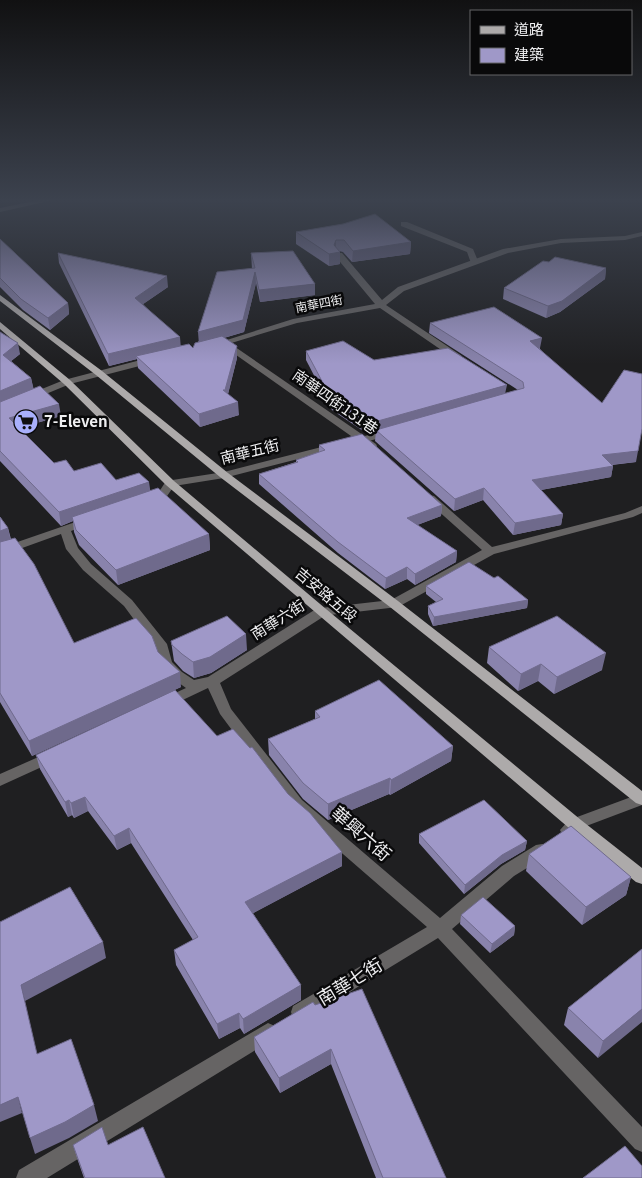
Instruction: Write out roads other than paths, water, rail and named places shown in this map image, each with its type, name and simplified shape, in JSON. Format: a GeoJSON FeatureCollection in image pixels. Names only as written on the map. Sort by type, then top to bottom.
{"type":"FeatureCollection","features":[{"type":"Feature","properties":{"kind":"main road"},"geometry":{"type":"LineString","coordinates":[[0,297],[99,373],[224,475],[394,604],[642,799]]}},
{"type":"Feature","properties":{"kind":"main road","name":"吉安路五段"},"geometry":{"type":"LineString","coordinates":[[0,324],[67,382],[170,483],[321,612],[575,824],[642,877]]}},
{"type":"Feature","properties":{"kind":"street"},"geometry":{"type":"LineString","coordinates":[[471,254],[474,261]]}},
{"type":"Feature","properties":{"kind":"street","name":"南華四街"},"geometry":{"type":"LineString","coordinates":[[206,347],[296,321],[382,305],[401,289],[474,261],[498,254]]}},
{"type":"Feature","properties":{"kind":"street"},"geometry":{"type":"LineString","coordinates":[[339,255],[382,305],[468,365]]}},
{"type":"Feature","properties":{"kind":"street","name":"南華四街131巷"},"geometry":{"type":"LineString","coordinates":[[225,343],[363,438],[378,451]]}},
{"type":"Feature","properties":{"kind":"street"},"geometry":{"type":"LineString","coordinates":[[0,410],[67,382],[157,359]]}},
{"type":"Feature","properties":{"kind":"street","name":"南華五街"},"geometry":{"type":"LineString","coordinates":[[170,483],[224,475],[399,430]]}},
{"type":"Feature","properties":{"kind":"street"},"geometry":{"type":"LineString","coordinates":[[134,505],[161,497],[170,483]]}},
{"type":"Feature","properties":{"kind":"street"},"geometry":{"type":"LineString","coordinates":[[422,491],[490,551]]}},
{"type":"Feature","properties":{"kind":"street","name":"南華六街"},"geometry":{"type":"LineString","coordinates":[[150,710],[212,681],[321,612],[394,604],[490,551],[629,515],[642,509]]}},
{"type":"Feature","properties":{"kind":"street"},"geometry":{"type":"LineString","coordinates":[[0,552],[99,517]]}},
{"type":"Feature","properties":{"kind":"street"},"geometry":{"type":"LineString","coordinates":[[65,529],[72,549],[87,567],[128,603],[162,647],[166,663],[192,685],[212,681]]}},
{"type":"Feature","properties":{"kind":"street","name":"華興六街"},"geometry":{"type":"LineString","coordinates":[[212,681],[225,711],[296,804],[440,928],[642,1142]]}},
{"type":"Feature","properties":{"kind":"street"},"geometry":{"type":"LineString","coordinates":[[0,780],[62,751]]}},
{"type":"Feature","properties":{"kind":"street","name":"南華七街"},"geometry":{"type":"LineString","coordinates":[[27,1178],[440,928],[508,871],[556,842],[575,824],[642,799]]}},
{"type":"Feature","properties":{"kind":"place","name":"7-Eleven"},"geometry":{"type":"Point","coordinates":[26,422]}}]}
